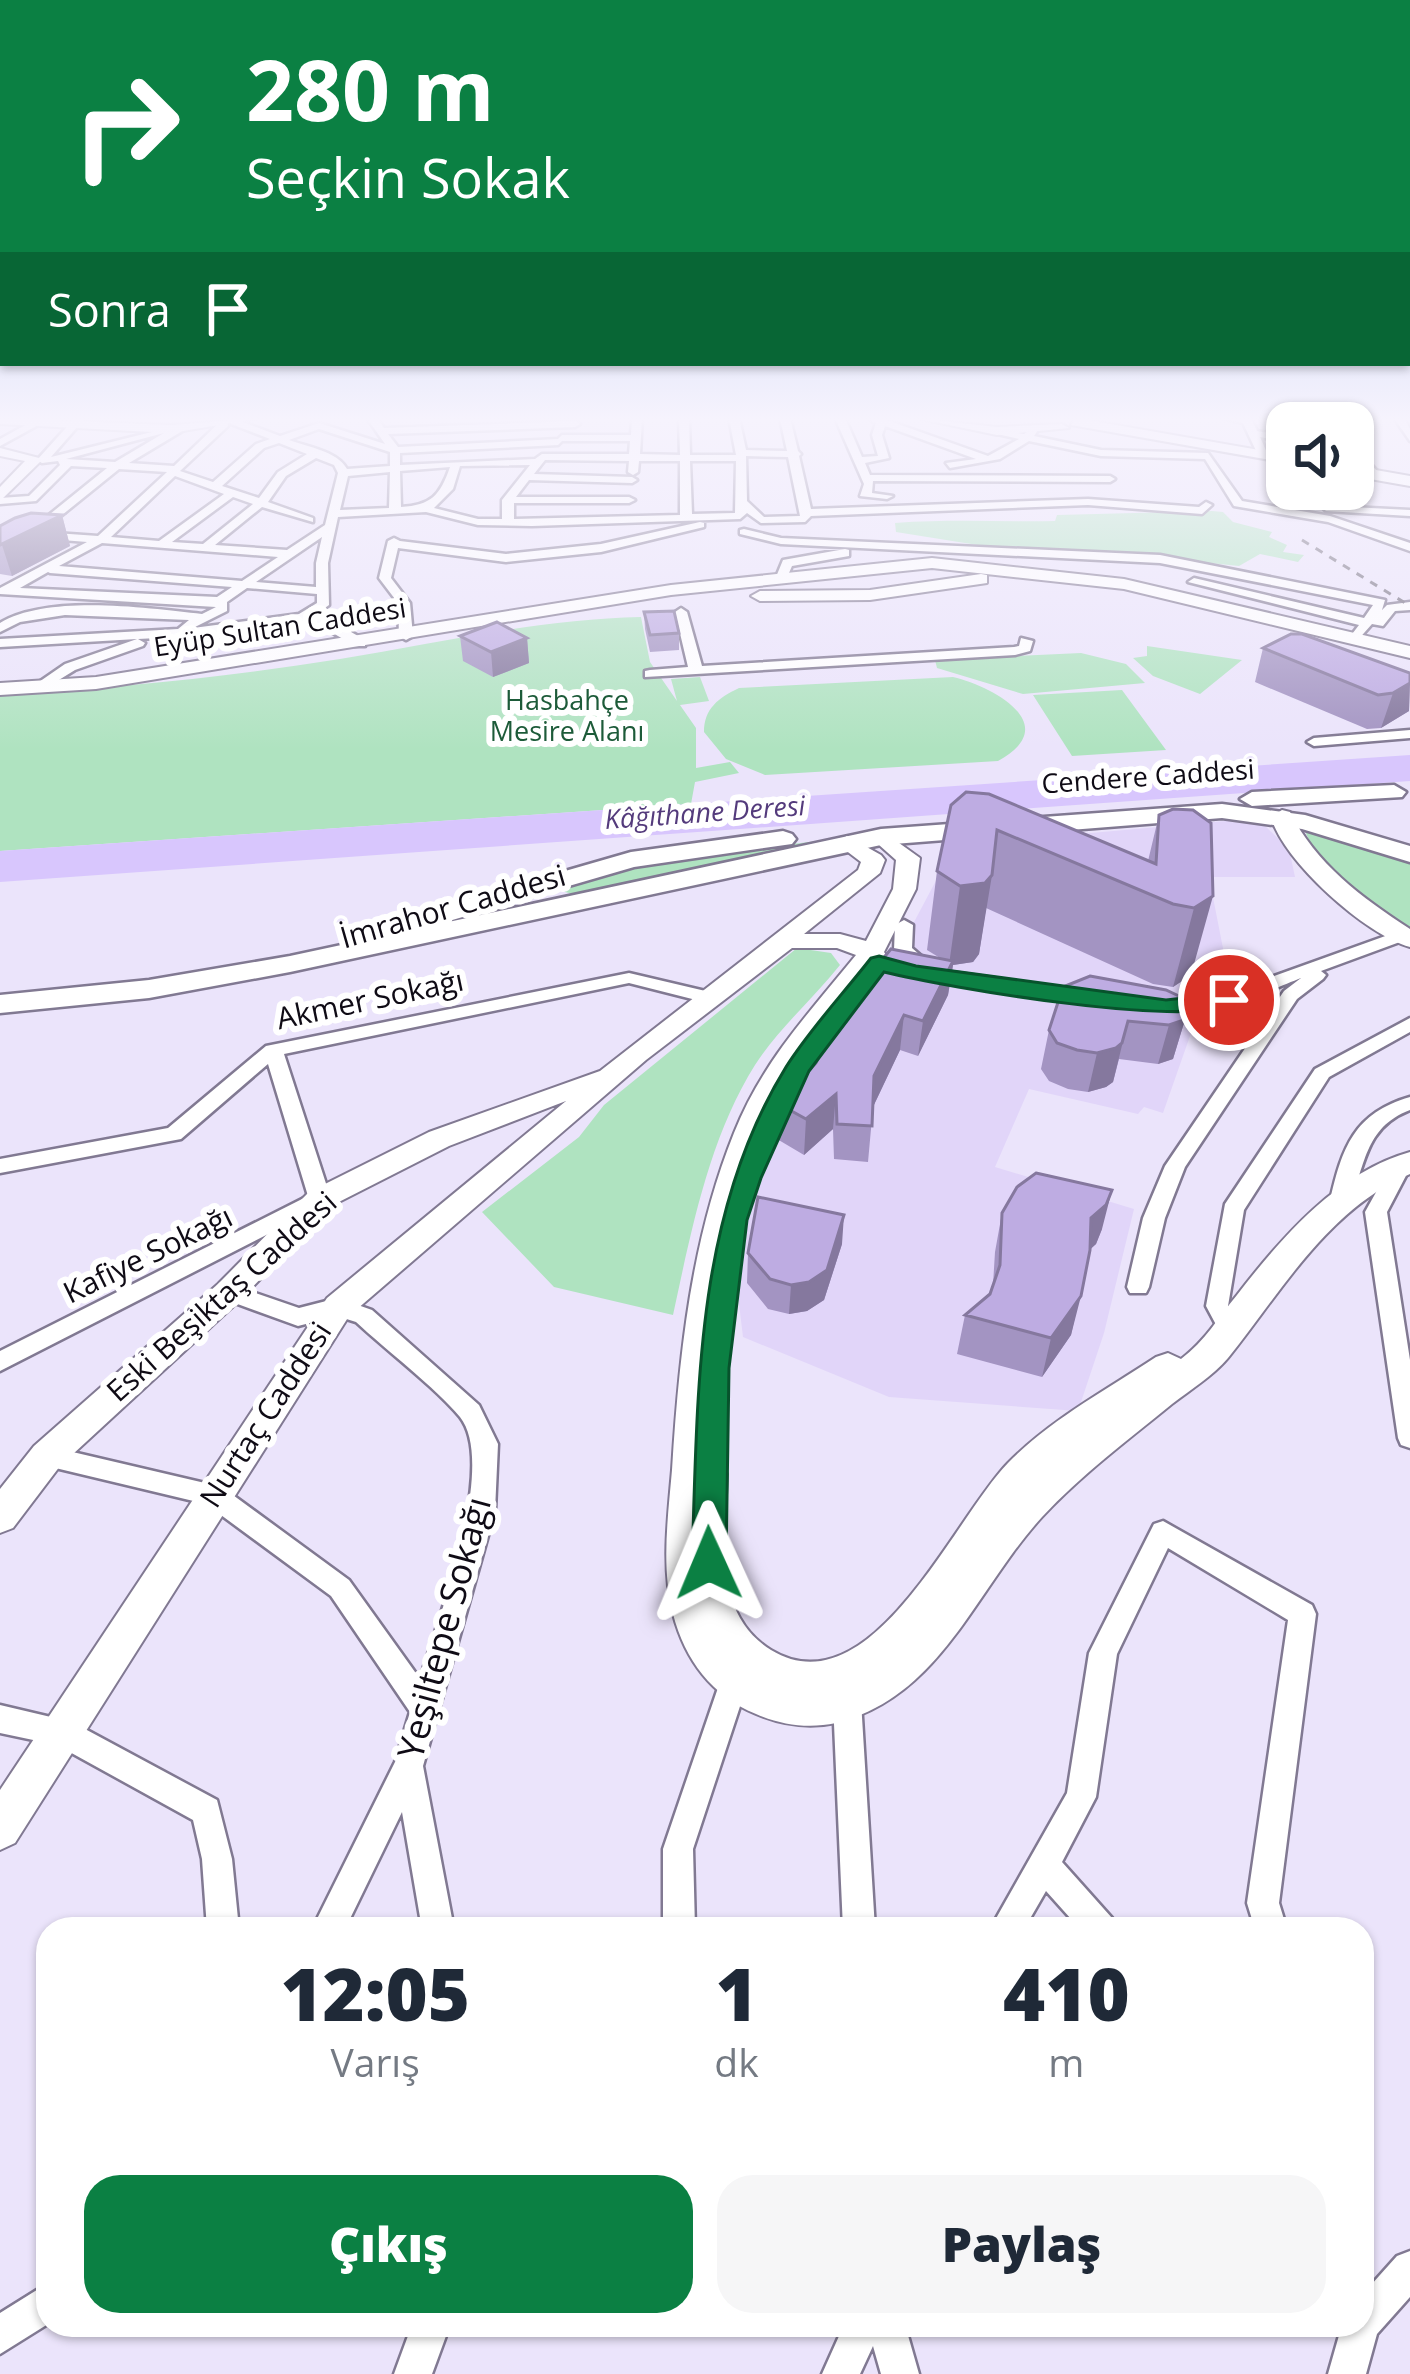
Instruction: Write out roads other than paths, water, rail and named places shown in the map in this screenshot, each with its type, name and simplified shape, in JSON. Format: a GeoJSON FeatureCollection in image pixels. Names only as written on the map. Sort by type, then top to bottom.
{"type":"FeatureCollection","features":[{"type":"Feature","properties":{"kind":"main road","name":"Eyüp Sultan Caddesi"},"geometry":{"type":"LineString","coordinates":[[0,689],[360,643],[670,590],[890,566],[932,556],[1188,588],[1361,632],[1410,652]]}},
{"type":"Feature","properties":{"kind":"main road"},"geometry":{"type":"LineString","coordinates":[[942,585],[961,575],[960,558]]}},
{"type":"Feature","properties":{"kind":"main road"},"geometry":{"type":"LineString","coordinates":[[890,566],[869,578],[882,586],[918,589]]}},
{"type":"Feature","properties":{"kind":"main road"},"geometry":{"type":"LineString","coordinates":[[831,596],[862,586],[857,577],[836,571]]}},
{"type":"Feature","properties":{"kind":"main road","name":"Eyüp Sultan Caddesi"},"geometry":{"type":"LineString","coordinates":[[566,610],[678,599],[831,596],[1029,578],[1147,592],[1410,652]]}},
{"type":"Feature","properties":{"kind":"main road"},"geometry":{"type":"LineString","coordinates":[[1342,832],[1300,811],[1307,805],[1402,791]]}},
{"type":"Feature","properties":{"kind":"main road","name":"Cendere Caddesi"},"geometry":{"type":"LineString","coordinates":[[888,835],[1402,791]]}},
{"type":"Feature","properties":{"kind":"main road","name":"Cendere Caddesi"},"geometry":{"type":"LineString","coordinates":[[888,835],[1203,811],[1282,818],[1410,854]]}},
{"type":"Feature","properties":{"kind":"main road"},"geometry":{"type":"LineString","coordinates":[[1282,818],[1285,832],[1346,896],[1402,935]]}},
{"type":"Feature","properties":{"kind":"main road"},"geometry":{"type":"LineString","coordinates":[[769,952],[794,938],[863,952],[904,925],[931,868],[976,837],[1034,825]]}},
{"type":"Feature","properties":{"kind":"main road"},"geometry":{"type":"LineString","coordinates":[[888,835],[927,848],[931,868]]}},
{"type":"Feature","properties":{"kind":"main road"},"geometry":{"type":"LineString","coordinates":[[614,1072],[873,864],[869,856],[888,835]]}},
{"type":"Feature","properties":{"kind":"main road"},"geometry":{"type":"LineString","coordinates":[[888,835],[904,853],[908,875],[897,908],[794,1043],[767,1087],[718,1220],[702,1296],[686,1527],[690,1595],[700,1636],[741,1670],[760,1697],[788,1706],[892,1679],[911,1662],[1028,1507],[1090,1448],[1214,1352],[1228,1328],[1340,1201],[1406,1163]]}},
{"type":"Feature","properties":{"kind":"main road","name":"İmrahor Caddesi"},"geometry":{"type":"LineString","coordinates":[[508,907],[544,882],[631,860],[741,844],[888,835]]}},
{"type":"Feature","properties":{"kind":"main road","name":"İmrahor Caddesi"},"geometry":{"type":"LineString","coordinates":[[0,1004],[268,968],[508,907],[582,904],[888,835]]}},
{"type":"Feature","properties":{"kind":"main road"},"geometry":{"type":"LineString","coordinates":[[544,882],[553,897],[582,904]]}},
{"type":"Feature","properties":{"kind":"main road"},"geometry":{"type":"LineString","coordinates":[[825,905],[816,918],[818,926],[863,952]]}},
{"type":"Feature","properties":{"kind":"main road","name":"İmrahor Caddesi"},"geometry":{"type":"LineString","coordinates":[[0,988],[95,988]]}},
{"type":"Feature","properties":{"kind":"main road"},"geometry":{"type":"LineString","coordinates":[[0,1019],[78,1010],[95,988]]}},
{"type":"Feature","properties":{"kind":"main road","name":"Eski Beşiktaş Caddesi"},"geometry":{"type":"LineString","coordinates":[[2,1512],[47,1456],[229,1292],[320,1199],[439,1139],[614,1072]]}},
{"type":"Feature","properties":{"kind":"main road","name":"Nurtaç Caddesi"},"geometry":{"type":"LineString","coordinates":[[0,1828],[338,1307],[614,1072]]}},
{"type":"Feature","properties":{"kind":"main road"},"geometry":{"type":"LineString","coordinates":[[509,1112],[550,1106],[563,1112],[557,1124]]}},
{"type":"Feature","properties":{"kind":"street"},"geometry":{"type":"LineString","coordinates":[[34,532],[38,529]]}},
{"type":"Feature","properties":{"kind":"street"},"geometry":{"type":"LineString","coordinates":[[2,591],[50,569],[113,529]]}},
{"type":"Feature","properties":{"kind":"street"},"geometry":{"type":"LineString","coordinates":[[165,541],[182,529]]}},
{"type":"Feature","properties":{"kind":"street"},"geometry":{"type":"LineString","coordinates":[[208,545],[229,529]]}},
{"type":"Feature","properties":{"kind":"street"},"geometry":{"type":"LineString","coordinates":[[2,591],[220,601],[321,529]]}},
{"type":"Feature","properties":{"kind":"street"},"geometry":{"type":"LineString","coordinates":[[0,643],[163,635],[276,623],[309,613],[323,605],[322,562],[330,529]]}},
{"type":"Feature","properties":{"kind":"street"},"geometry":{"type":"LineString","coordinates":[[406,636],[404,603],[385,578],[393,543],[506,558],[558,555],[681,529]]}},
{"type":"Feature","properties":{"kind":"street"},"geometry":{"type":"LineString","coordinates":[[747,529],[752,540],[903,546],[932,556]]}},
{"type":"Feature","properties":{"kind":"street"},"geometry":{"type":"LineString","coordinates":[[1372,529],[1409,542]]}},
{"type":"Feature","properties":{"kind":"street"},"geometry":{"type":"LineString","coordinates":[[0,532],[289,554]]}},
{"type":"Feature","properties":{"kind":"street"},"geometry":{"type":"LineString","coordinates":[[782,577],[787,562],[903,546]]}},
{"type":"Feature","properties":{"kind":"street"},"geometry":{"type":"LineString","coordinates":[[960,558],[1099,554],[1206,565],[1396,605]]}},
{"type":"Feature","properties":{"kind":"street"},"geometry":{"type":"LineString","coordinates":[[1188,588],[1206,565]]}},
{"type":"Feature","properties":{"kind":"street"},"geometry":{"type":"LineString","coordinates":[[50,569],[324,591]]}},
{"type":"Feature","properties":{"kind":"street"},"geometry":{"type":"LineString","coordinates":[[1299,584],[1309,572]]}},
{"type":"Feature","properties":{"kind":"street"},"geometry":{"type":"LineString","coordinates":[[40,687],[70,668],[208,617],[223,608],[220,601]]}},
{"type":"Feature","properties":{"kind":"street"},"geometry":{"type":"LineString","coordinates":[[1361,632],[1371,632],[1396,605]]}},
{"type":"Feature","properties":{"kind":"street"},"geometry":{"type":"LineString","coordinates":[[681,612],[696,670]]}},
{"type":"Feature","properties":{"kind":"street"},"geometry":{"type":"LineString","coordinates":[[0,628],[7,620],[53,613],[208,617]]}},
{"type":"Feature","properties":{"kind":"street"},"geometry":{"type":"LineString","coordinates":[[309,613],[360,643]]}},
{"type":"Feature","properties":{"kind":"street"},"geometry":{"type":"LineString","coordinates":[[650,674],[1015,651],[1025,648],[1026,641]]}},
{"type":"Feature","properties":{"kind":"street"},"geometry":{"type":"LineString","coordinates":[[1388,641],[1410,652]]}},
{"type":"Feature","properties":{"kind":"street"},"geometry":{"type":"LineString","coordinates":[[1315,742],[1410,734]]}},
{"type":"Feature","properties":{"kind":"street"},"geometry":{"type":"LineString","coordinates":[[904,925],[903,950],[920,966],[1123,997],[1210,997],[1402,935]]}},
{"type":"Feature","properties":{"kind":"street"},"geometry":{"type":"LineString","coordinates":[[863,952],[1181,1009],[1209,1006],[1402,935]]}},
{"type":"Feature","properties":{"kind":"street"},"geometry":{"type":"LineString","coordinates":[[1138,1287],[1154,1218],[1175,1166],[1290,995],[1336,960]]}},
{"type":"Feature","properties":{"kind":"street","name":"Akmer Sokağı"},"geometry":{"type":"LineString","coordinates":[[0,1166],[174,1134],[273,1050],[629,978],[708,997]]}},
{"type":"Feature","properties":{"kind":"street"},"geometry":{"type":"LineString","coordinates":[[1228,1328],[1217,1306],[1234,1209],[1322,1073],[1410,1024]]}},
{"type":"Feature","properties":{"kind":"street"},"geometry":{"type":"LineString","coordinates":[[273,1050],[320,1199]]}},
{"type":"Feature","properties":{"kind":"street"},"geometry":{"type":"LineString","coordinates":[[1340,1201],[1353,1145],[1392,1108],[1410,1103]]}},
{"type":"Feature","properties":{"kind":"street"},"geometry":{"type":"LineString","coordinates":[[1406,1163],[1376,1212],[1410,1438]]}},
{"type":"Feature","properties":{"kind":"street","name":"Kafiye Sokağı"},"geometry":{"type":"LineString","coordinates":[[0,1362],[320,1199]]}},
{"type":"Feature","properties":{"kind":"street"},"geometry":{"type":"LineString","coordinates":[[229,1292],[298,1317],[338,1307]]}},
{"type":"Feature","properties":{"kind":"street","name":"Yeşiltepe Sokağı"},"geometry":{"type":"LineString","coordinates":[[334,1917],[409,1766],[482,1511],[486,1444],[470,1412],[364,1316],[338,1307]]}},
{"type":"Feature","properties":{"kind":"street"},"geometry":{"type":"LineString","coordinates":[[47,1456],[213,1495],[340,1588],[423,1707]]}},
{"type":"Feature","properties":{"kind":"street"},"geometry":{"type":"LineString","coordinates":[[1013,1917],[1081,1797],[1103,1653],[1163,1532],[1302,1614],[1263,1903],[1267,1917]]}},
{"type":"Feature","properties":{"kind":"street"},"geometry":{"type":"LineString","coordinates":[[679,1917],[678,1849],[741,1670]]}},
{"type":"Feature","properties":{"kind":"street"},"geometry":{"type":"LineString","coordinates":[[844,1688],[858,1917]]}},
{"type":"Feature","properties":{"kind":"street"},"geometry":{"type":"LineString","coordinates":[[0,1720],[62,1732],[206,1811],[217,1859],[222,1917]]}},
{"type":"Feature","properties":{"kind":"street"},"geometry":{"type":"LineString","coordinates":[[409,1766],[436,1917]]}},
{"type":"Feature","properties":{"kind":"street"},"geometry":{"type":"LineString","coordinates":[[1044,1865],[1090,1917]]}},
{"type":"Feature","properties":{"kind":"street"},"geometry":{"type":"LineString","coordinates":[[1374,2309],[1410,2269]]}},
{"type":"Feature","properties":{"kind":"street"},"geometry":{"type":"LineString","coordinates":[[0,2335],[36,2310]]}},
{"type":"Feature","properties":{"kind":"street"},"geometry":{"type":"LineString","coordinates":[[412,2374],[426,2337]]}},
{"type":"Feature","properties":{"kind":"street"},"geometry":{"type":"LineString","coordinates":[[841,2374],[858,2337]]}},
{"type":"Feature","properties":{"kind":"street"},"geometry":{"type":"LineString","coordinates":[[889,2337],[900,2374]]}},
{"type":"Feature","properties":{"kind":"street"},"geometry":{"type":"LineString","coordinates":[[1347,2374],[1357,2337]]}},
{"type":"Feature","properties":{"kind":"water","name":"Kâğıthane Deresi"},"geometry":{"type":"Polygon","coordinates":[[[1410,755],[1410,781],[0,882],[0,851],[1410,755]]]}},
{"type":"Feature","properties":{"kind":"railway"},"geometry":{"type":"LineString","coordinates":[[1302,540],[1410,606]]}},
{"type":"Feature","properties":{"kind":"park label","name":"Hasbahçe Mesire Alanı"},"geometry":{"type":"Point","coordinates":[567,716]}}]}
